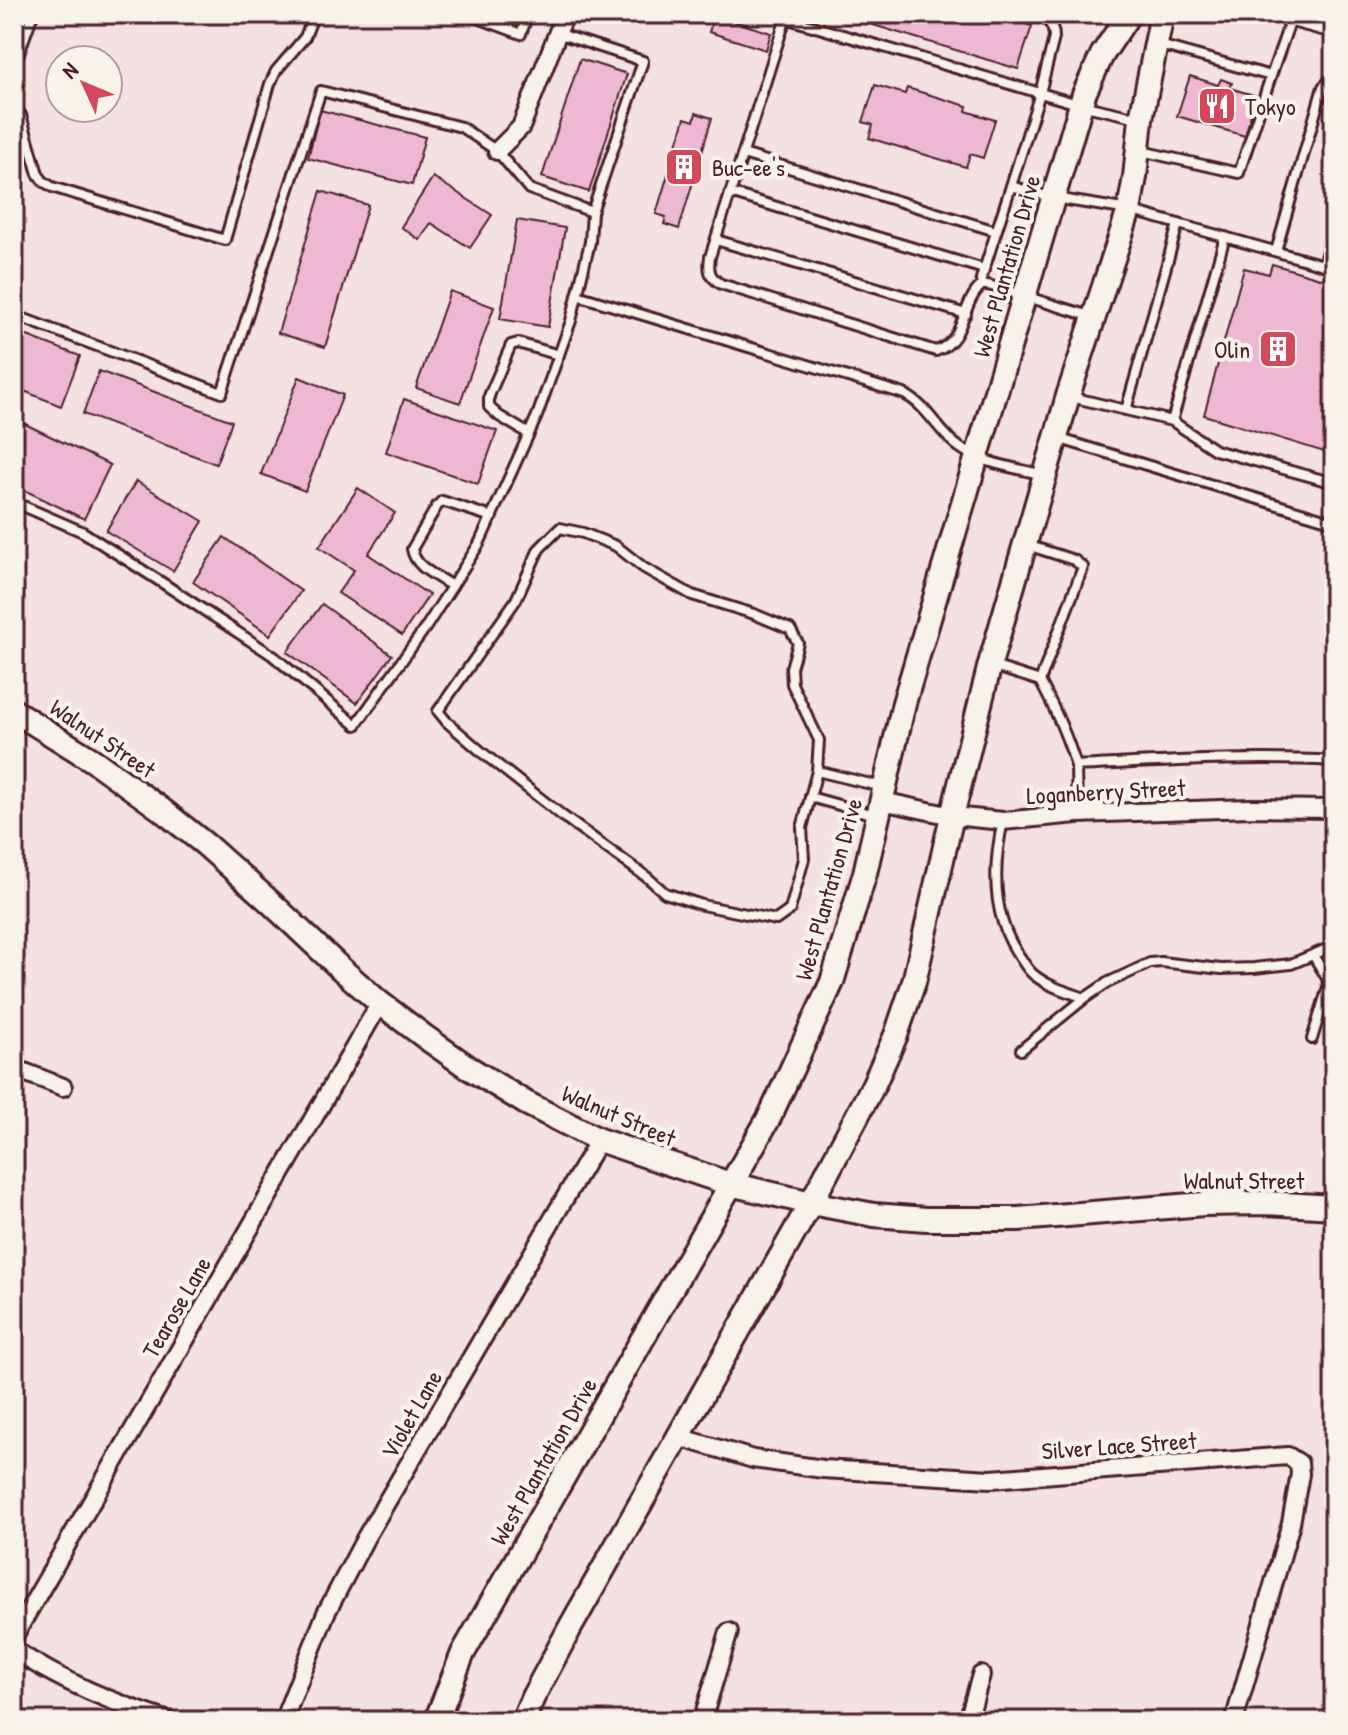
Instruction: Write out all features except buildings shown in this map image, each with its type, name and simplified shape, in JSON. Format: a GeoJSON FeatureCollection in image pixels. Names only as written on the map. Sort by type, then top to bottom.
{"type":"FeatureCollection","features":[{"type":"Feature","properties":{"kind":"main road","name":"West Plantation Drive"},"geometry":{"type":"LineString","coordinates":[[436,1721],[463,1653],[770,1116],[832,982],[865,873],[904,703],[1081,105],[1102,55],[1129,14]]}},
{"type":"Feature","properties":{"kind":"main road"},"geometry":{"type":"LineString","coordinates":[[523,1721],[571,1626],[811,1203],[873,1086],[896,1035],[914,982],[990,664],[1068,396],[1129,210],[1141,119],[1162,14]]}},
{"type":"Feature","properties":{"kind":"main road"},"geometry":{"type":"LineString","coordinates":[[1291,14],[1334,26]]}},
{"type":"Feature","properties":{"kind":"main road","name":"Walnut Street"},"geometry":{"type":"LineString","coordinates":[[14,711],[94,761],[206,845],[380,1003],[469,1068],[526,1103],[599,1140],[730,1184],[874,1215],[1018,1219],[1204,1204],[1266,1203],[1334,1207]]}},
{"type":"Feature","properties":{"kind":"street"},"geometry":{"type":"LineString","coordinates":[[497,151],[521,127],[565,14]]}},
{"type":"Feature","properties":{"kind":"street","name":"Loganberry Street"},"geometry":{"type":"LineString","coordinates":[[881,801],[952,816],[1003,821],[1077,814],[1250,808],[1334,809]]}},
{"type":"Feature","properties":{"kind":"street","name":"Tearose Lane"},"geometry":{"type":"LineString","coordinates":[[14,1636],[380,1003]]}},
{"type":"Feature","properties":{"kind":"street"},"geometry":{"type":"LineString","coordinates":[[14,1068],[63,1087]]}},
{"type":"Feature","properties":{"kind":"street","name":"Violet Lane"},"geometry":{"type":"LineString","coordinates":[[283,1721],[326,1613],[366,1537],[599,1140]]}},
{"type":"Feature","properties":{"kind":"street","name":"Silver Lace Street"},"geometry":{"type":"LineString","coordinates":[[679,1437],[753,1459],[823,1469],[991,1479],[1288,1456],[1299,1463],[1300,1474],[1291,1523],[1234,1721]]}},
{"type":"Feature","properties":{"kind":"street"},"geometry":{"type":"LineString","coordinates":[[702,1721],[729,1632]]}},
{"type":"Feature","properties":{"kind":"street"},"geometry":{"type":"LineString","coordinates":[[14,1650],[44,1670],[91,1692],[169,1721]]}},
{"type":"Feature","properties":{"kind":"street"},"geometry":{"type":"LineString","coordinates":[[968,1721],[981,1675]]}},
{"type":"Feature","properties":{"kind":"lane"},"geometry":{"type":"LineString","coordinates":[[14,67],[33,14]]}},
{"type":"Feature","properties":{"kind":"lane"},"geometry":{"type":"LineString","coordinates":[[14,106],[21,115],[38,174],[52,187],[225,240],[270,84],[276,71],[305,37],[314,14]]}},
{"type":"Feature","properties":{"kind":"lane"},"geometry":{"type":"LineString","coordinates":[[467,14],[521,34],[528,14]]}},
{"type":"Feature","properties":{"kind":"lane"},"geometry":{"type":"LineString","coordinates":[[982,285],[981,279],[1040,93],[1054,38],[1048,20],[1034,14]]}},
{"type":"Feature","properties":{"kind":"lane"},"geometry":{"type":"LineString","coordinates":[[1138,150],[1239,173],[1291,14]]}},
{"type":"Feature","properties":{"kind":"lane"},"geometry":{"type":"LineString","coordinates":[[1094,317],[982,285],[975,291],[951,342],[936,351],[721,284],[710,275],[708,267],[786,16],[1081,105],[1141,119]]}},
{"type":"Feature","properties":{"kind":"lane"},"geometry":{"type":"LineString","coordinates":[[14,502],[83,532],[161,582],[272,655],[356,725],[426,627],[479,544],[529,434],[571,321],[590,242],[592,212],[643,61],[557,33]]}},
{"type":"Feature","properties":{"kind":"lane"},"geometry":{"type":"LineString","coordinates":[[1155,44],[1271,76]]}},
{"type":"Feature","properties":{"kind":"lane"},"geometry":{"type":"LineString","coordinates":[[1276,251],[1323,87],[1329,81],[1334,82]]}},
{"type":"Feature","properties":{"kind":"lane"},"geometry":{"type":"LineString","coordinates":[[14,315],[222,393],[321,91],[461,127],[497,151],[529,189],[592,212]]}},
{"type":"Feature","properties":{"kind":"lane"},"geometry":{"type":"LineString","coordinates":[[743,154],[996,231]]}},
{"type":"Feature","properties":{"kind":"lane"},"geometry":{"type":"LineString","coordinates":[[1011,186],[1054,198],[1129,210],[1334,268]]}},
{"type":"Feature","properties":{"kind":"lane"},"geometry":{"type":"LineString","coordinates":[[730,193],[984,269]]}},
{"type":"Feature","properties":{"kind":"lane"},"geometry":{"type":"LineString","coordinates":[[1126,410],[1178,224]]}},
{"type":"Feature","properties":{"kind":"lane"},"geometry":{"type":"LineString","coordinates":[[1323,265],[1334,227]]}},
{"type":"Feature","properties":{"kind":"lane"},"geometry":{"type":"LineString","coordinates":[[1172,421],[1225,237]]}},
{"type":"Feature","properties":{"kind":"lane"},"geometry":{"type":"LineString","coordinates":[[716,240],[966,314]]}},
{"type":"Feature","properties":{"kind":"lane"},"geometry":{"type":"LineString","coordinates":[[577,295],[904,394],[920,404],[961,449],[977,457],[1045,476]]}},
{"type":"Feature","properties":{"kind":"lane"},"geometry":{"type":"LineString","coordinates":[[529,434],[489,407],[489,396],[511,345],[518,343],[559,355]]}},
{"type":"Feature","properties":{"kind":"lane"},"geometry":{"type":"LineString","coordinates":[[1068,396],[1172,421],[1215,450],[1334,483]]}},
{"type":"Feature","properties":{"kind":"lane"},"geometry":{"type":"LineString","coordinates":[[1056,437],[1334,522]]}},
{"type":"Feature","properties":{"kind":"lane"},"geometry":{"type":"LineString","coordinates":[[452,586],[413,558],[412,549],[424,527],[442,501],[492,517]]}},
{"type":"Feature","properties":{"kind":"lane"},"geometry":{"type":"LineString","coordinates":[[560,528],[616,546],[644,568],[692,595],[790,629],[798,643],[791,668],[792,684],[819,740],[817,771],[802,828],[804,859],[790,910],[776,920],[728,911],[665,893],[484,754],[438,711],[516,600],[539,549],[560,528]]}},
{"type":"Feature","properties":{"kind":"lane"},"geometry":{"type":"LineString","coordinates":[[1024,544],[1074,560],[1083,567],[1040,681]]}},
{"type":"Feature","properties":{"kind":"lane"},"geometry":{"type":"LineString","coordinates":[[990,664],[1040,681],[1055,707],[1076,766],[1077,814]]}},
{"type":"Feature","properties":{"kind":"lane"},"geometry":{"type":"LineString","coordinates":[[1076,766],[1198,760],[1334,761]]}},
{"type":"Feature","properties":{"kind":"lane"},"geometry":{"type":"LineString","coordinates":[[817,771],[881,801]]}},
{"type":"Feature","properties":{"kind":"lane"},"geometry":{"type":"LineString","coordinates":[[810,797],[881,801]]}},
{"type":"Feature","properties":{"kind":"lane"},"geometry":{"type":"LineString","coordinates":[[1003,821],[996,883],[999,916],[1013,949],[1031,973],[1050,985],[1085,998]]}},
{"type":"Feature","properties":{"kind":"lane"},"geometry":{"type":"LineString","coordinates":[[1021,1050],[1107,983],[1150,963],[1221,969],[1254,968],[1291,964],[1334,946]]}},
{"type":"Feature","properties":{"kind":"lane"},"geometry":{"type":"LineString","coordinates":[[1312,1039],[1328,987],[1327,978],[1313,955]]}},
{"type":"Feature","properties":{"kind":"place","name":"Tokyo"},"geometry":{"type":"Point","coordinates":[1217,106]}},
{"type":"Feature","properties":{"kind":"place","name":"Buc-ee's"},"geometry":{"type":"Point","coordinates":[684,167]}},
{"type":"Feature","properties":{"kind":"place","name":"Olin"},"geometry":{"type":"Point","coordinates":[1278,349]}}]}
